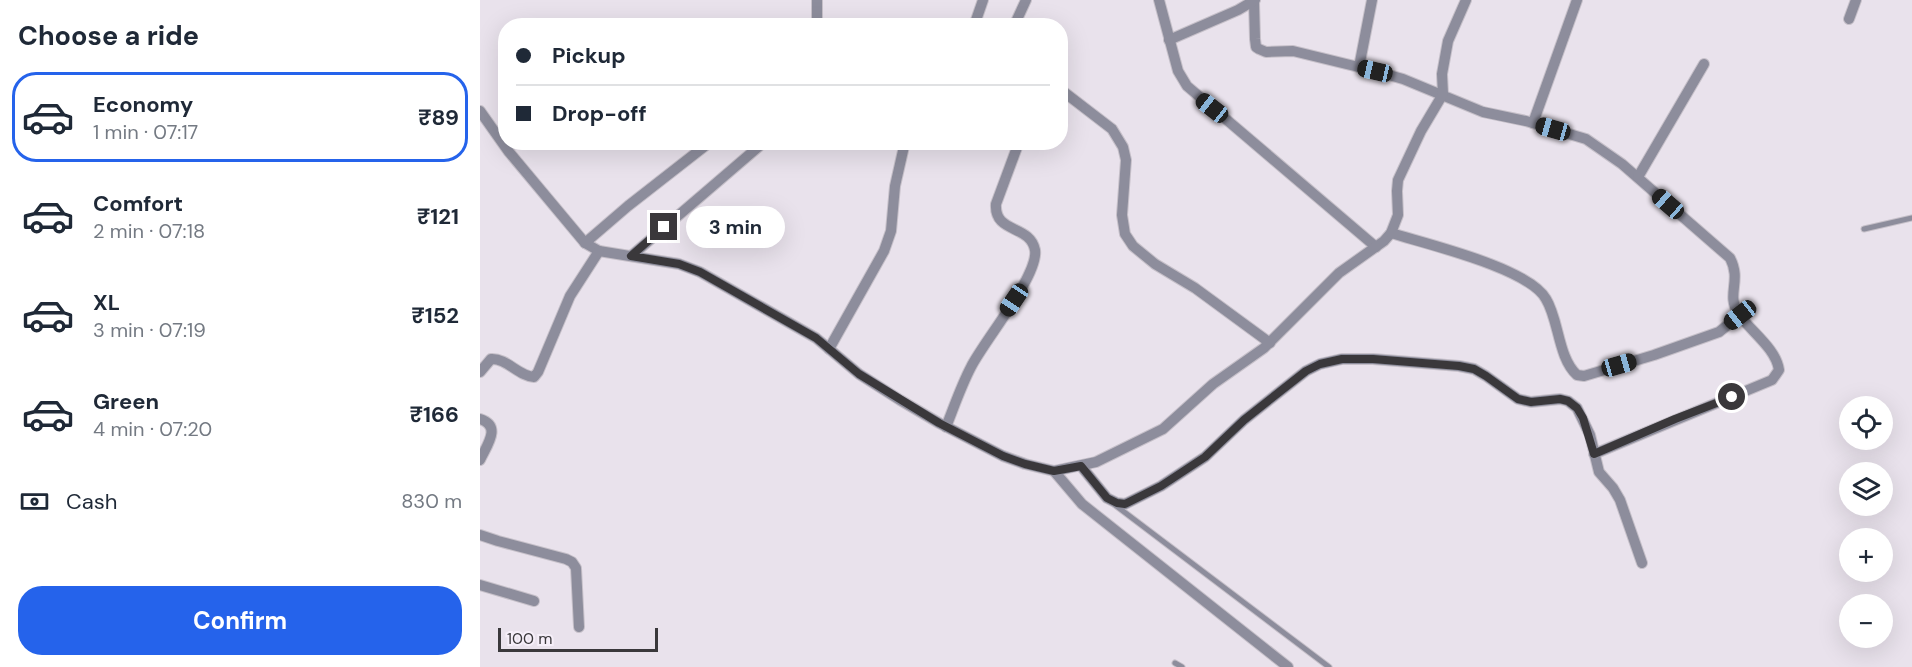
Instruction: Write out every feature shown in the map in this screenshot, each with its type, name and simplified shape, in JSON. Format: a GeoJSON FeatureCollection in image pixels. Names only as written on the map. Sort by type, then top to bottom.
{"type":"FeatureCollection","features":[{"type":"Feature","properties":{"kind":"street"},"geometry":{"type":"LineString","coordinates":[[817,0],[817,18]]}},
{"type":"Feature","properties":{"kind":"street"},"geometry":{"type":"LineString","coordinates":[[977,18],[983,0]]}},
{"type":"Feature","properties":{"kind":"street"},"geometry":{"type":"LineString","coordinates":[[1018,18],[1026,0]]}},
{"type":"Feature","properties":{"kind":"street"},"geometry":{"type":"LineString","coordinates":[[1159,0],[1168,40],[1182,79],[1198,97],[1240,130],[1376,247]]}},
{"type":"Feature","properties":{"kind":"street"},"geometry":{"type":"LineString","coordinates":[[1359,67],[1372,0]]}},
{"type":"Feature","properties":{"kind":"street"},"geometry":{"type":"LineString","coordinates":[[508,150],[585,243],[599,251],[679,264],[700,272],[816,338],[859,374],[946,427],[1003,456],[1054,471],[1096,462],[1163,429],[1197,398],[1270,342],[1340,273],[1391,233],[1398,215],[1396,191],[1398,180],[1421,131],[1443,94],[1442,74],[1448,41],[1466,0]]}},
{"type":"Feature","properties":{"kind":"street"},"geometry":{"type":"LineString","coordinates":[[1533,123],[1577,0]]}},
{"type":"Feature","properties":{"kind":"street"},"geometry":{"type":"LineString","coordinates":[[1849,19],[1856,0]]}},
{"type":"Feature","properties":{"kind":"street"},"geometry":{"type":"LineString","coordinates":[[1168,40],[1255,1],[1255,39],[1259,50],[1293,51],[1359,67],[1403,79],[1483,112],[1533,123],[1586,139],[1607,152],[1638,177],[1730,258],[1736,275],[1732,296],[1733,304],[1775,358],[1779,370],[1772,380],[1594,454]]}},
{"type":"Feature","properties":{"kind":"street"},"geometry":{"type":"LineString","coordinates":[[1638,177],[1704,64]]}},
{"type":"Feature","properties":{"kind":"street"},"geometry":{"type":"LineString","coordinates":[[1068,95],[1112,129],[1123,147],[1126,160],[1122,215],[1125,234],[1133,246],[1155,264],[1195,288],[1270,342]]}},
{"type":"Feature","properties":{"kind":"street"},"geometry":{"type":"LineString","coordinates":[[480,111],[498,136]]}},
{"type":"Feature","properties":{"kind":"street"},"geometry":{"type":"LineString","coordinates":[[585,243],[700,150]]}},
{"type":"Feature","properties":{"kind":"street"},"geometry":{"type":"LineString","coordinates":[[631,256],[755,150]]}},
{"type":"Feature","properties":{"kind":"street"},"geometry":{"type":"LineString","coordinates":[[829,349],[884,251],[891,231],[895,186],[903,150]]}},
{"type":"Feature","properties":{"kind":"street"},"geometry":{"type":"LineString","coordinates":[[946,427],[971,368],[1027,280],[1034,260],[1035,250],[1030,240],[999,220],[995,214],[996,204],[1017,150]]}},
{"type":"Feature","properties":{"kind":"street"},"geometry":{"type":"LineString","coordinates":[[1391,233],[1468,255],[1537,287],[1546,298],[1560,342],[1573,372],[1577,375],[1614,367],[1719,332],[1740,315]]}},
{"type":"Feature","properties":{"kind":"street"},"geometry":{"type":"LineString","coordinates":[[480,372],[491,359],[496,359],[525,376],[534,377],[570,296],[599,251]]}},
{"type":"Feature","properties":{"kind":"street"},"geometry":{"type":"LineString","coordinates":[[1081,466],[1107,498],[1125,504],[1161,486],[1205,457],[1244,420],[1306,371],[1320,364],[1342,359],[1373,359],[1459,366],[1474,369],[1518,399],[1531,402],[1560,399],[1568,401],[1577,408],[1583,418],[1599,472],[1620,500],[1642,563]]}},
{"type":"Feature","properties":{"kind":"street"},"geometry":{"type":"LineString","coordinates":[[480,418],[490,423],[493,428],[492,436],[480,460]]}},
{"type":"Feature","properties":{"kind":"street"},"geometry":{"type":"LineString","coordinates":[[1054,471],[1082,504],[1288,667]]}},
{"type":"Feature","properties":{"kind":"street"},"geometry":{"type":"LineString","coordinates":[[480,534],[572,562],[576,568],[579,627]]}},
{"type":"Feature","properties":{"kind":"street"},"geometry":{"type":"LineString","coordinates":[[480,585],[534,601]]}},
{"type":"Feature","properties":{"kind":"lane"},"geometry":{"type":"LineString","coordinates":[[1864,228],[1912,218]]}},
{"type":"Feature","properties":{"kind":"lane"},"geometry":{"type":"LineString","coordinates":[[1107,498],[1329,667]]}},
{"type":"Feature","properties":{"kind":"lane"},"geometry":{"type":"LineString","coordinates":[[1175,663],[1182,667]]}},
{"type":"Feature","properties":{"kind":"route"},"geometry":{"type":"LineString","coordinates":[[664,227],[631,256],[679,264],[700,272],[816,338],[859,374],[939,423],[1003,456],[1025,464],[1054,471],[1081,466],[1107,498],[1117,503],[1125,504],[1161,486],[1205,457],[1244,420],[1306,371],[1320,364],[1342,359],[1373,359],[1459,366],[1474,369],[1518,399],[1531,402],[1560,399],[1568,401],[1577,408],[1583,418],[1594,454],[1732,397]]}}]}
